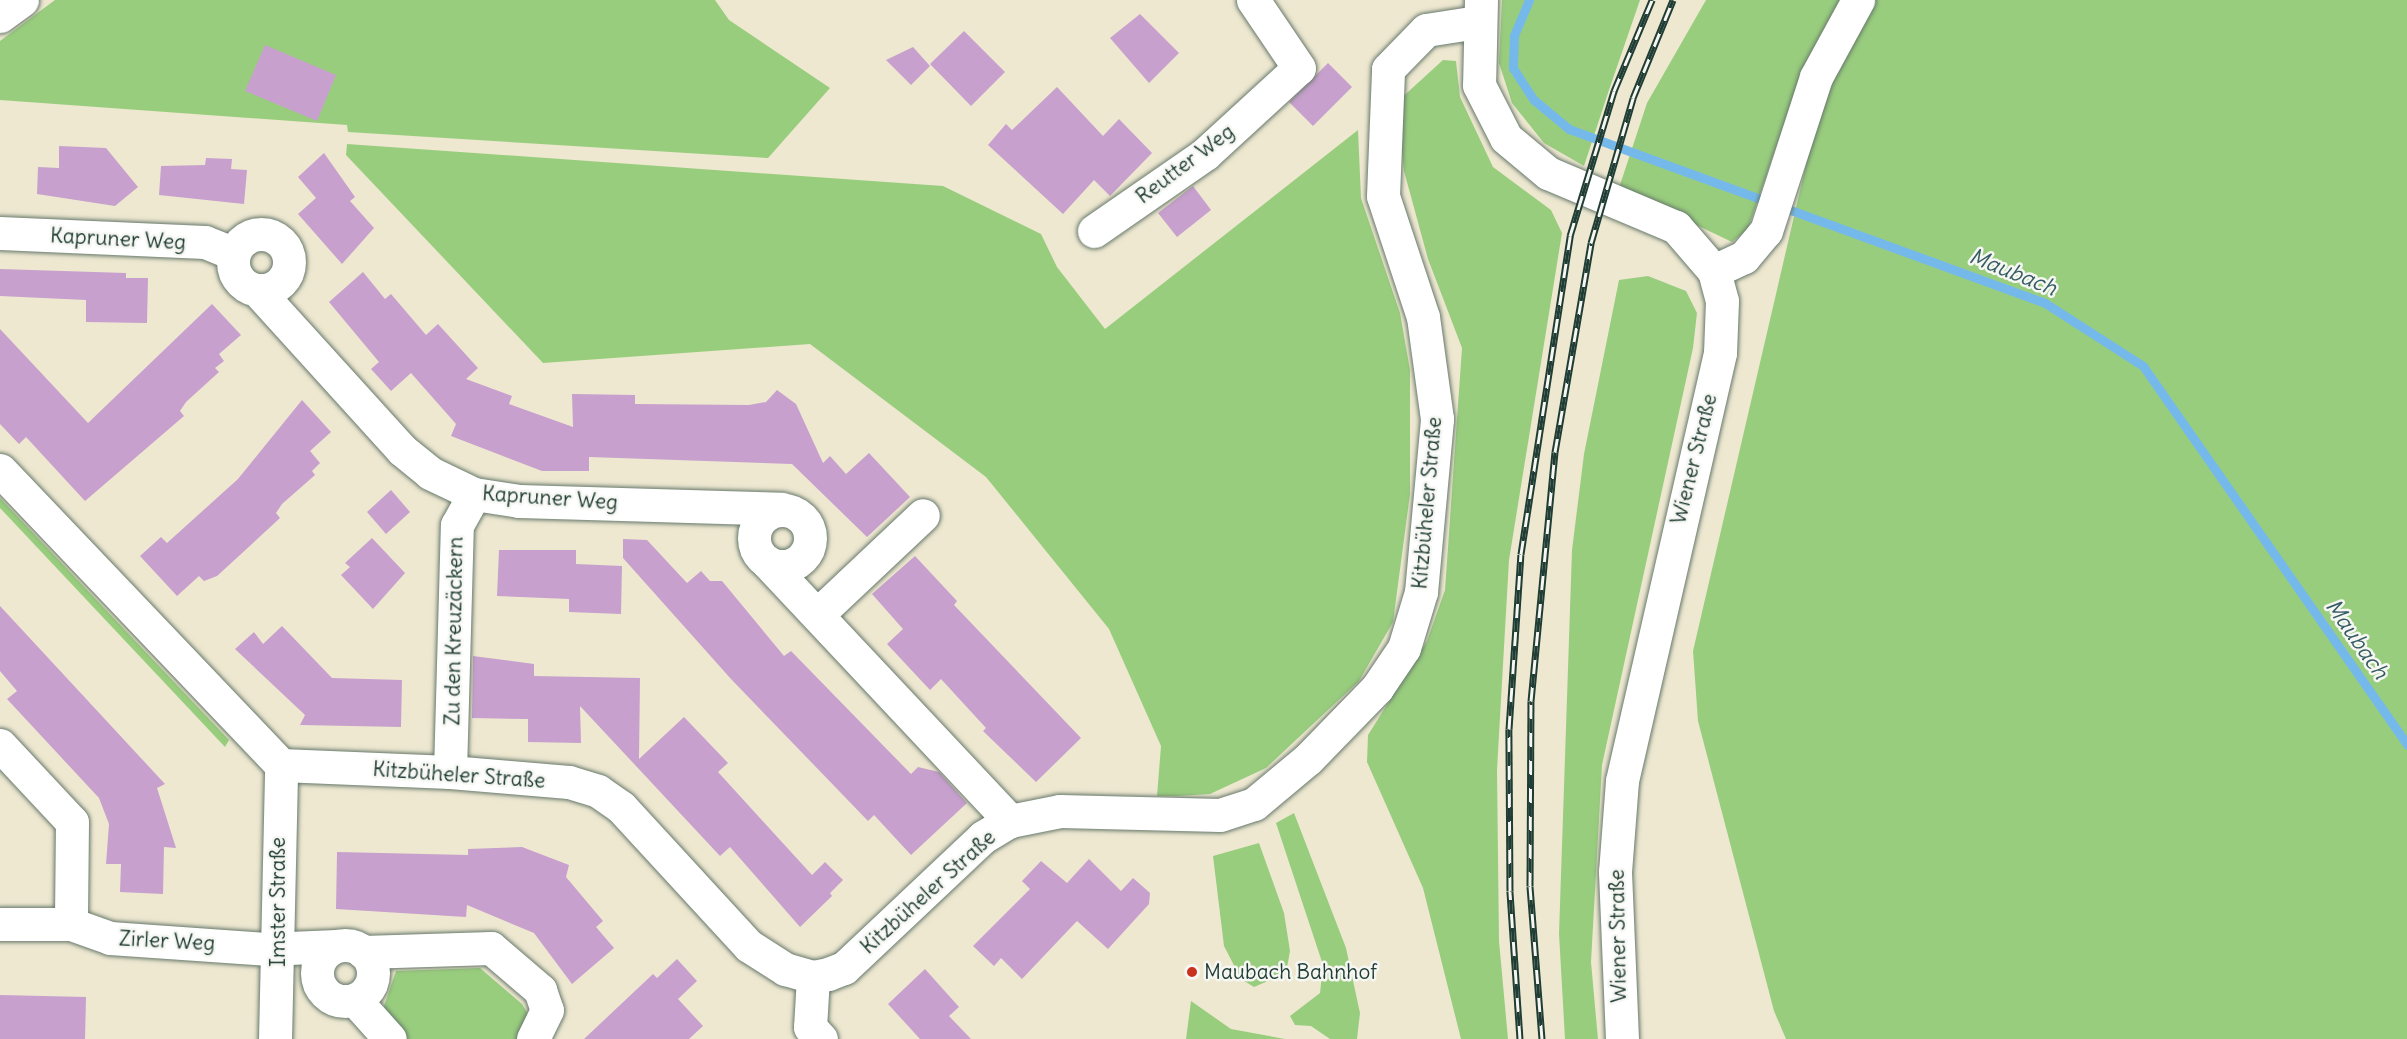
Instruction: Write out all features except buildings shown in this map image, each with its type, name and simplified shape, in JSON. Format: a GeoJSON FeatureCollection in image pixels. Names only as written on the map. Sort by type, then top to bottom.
{"type":"FeatureCollection","features":[{"type":"Feature","properties":{"kind":"street"},"geometry":{"type":"LineString","coordinates":[[0,16],[22,0]]}},
{"type":"Feature","properties":{"kind":"street","name":"Reutter Weg"},"geometry":{"type":"LineString","coordinates":[[1094,231],[1205,154],[1299,68],[1254,0]]}},
{"type":"Feature","properties":{"kind":"street"},"geometry":{"type":"LineString","coordinates":[[1714,272],[1744,257],[1766,231],[1793,139],[1816,77],[1858,0]]}},
{"type":"Feature","properties":{"kind":"street","name":"Wiener Straße"},"geometry":{"type":"LineString","coordinates":[[1479,11],[1479,85],[1506,138],[1548,173],[1676,227],[1714,272],[1722,301],[1720,353],[1622,781],[1615,872],[1622,1039]]}},
{"type":"Feature","properties":{"kind":"street","name":"Kitzbüheler Straße"},"geometry":{"type":"LineString","coordinates":[[280,765],[450,772],[569,782],[598,791],[621,807],[749,946],[785,969],[813,976],[843,968],[983,837],[1010,821],[1060,812],[1220,815],[1254,804],[1351,716],[1404,648],[1421,592],[1437,419],[1423,317],[1383,196],[1386,88],[1388,69],[1412,39],[1479,11]]}},
{"type":"Feature","properties":{"kind":"street","name":"Kapruner Weg"},"geometry":{"type":"LineString","coordinates":[[0,233],[205,242],[234,254]]}},
{"type":"Feature","properties":{"kind":"street"},"geometry":{"type":"LineString","coordinates":[[261,234],[285,248],[286,276],[271,289],[257,290],[238,279],[234,254],[244,239],[261,234]]}},
{"type":"Feature","properties":{"kind":"street","name":"Kapruner Weg"},"geometry":{"type":"LineString","coordinates":[[257,290],[402,450],[430,473],[474,494],[519,501],[782,509]]}},
{"type":"Feature","properties":{"kind":"street"},"geometry":{"type":"LineString","coordinates":[[0,470],[280,765]]}},
{"type":"Feature","properties":{"kind":"street","name":"Zu den Kreuzäckern"},"geometry":{"type":"LineString","coordinates":[[450,772],[457,525],[474,494]]}},
{"type":"Feature","properties":{"kind":"street"},"geometry":{"type":"LineString","coordinates":[[766,561],[792,564],[810,542],[801,516],[782,509],[766,515],[756,529],[756,546],[766,561],[1010,821]]}},
{"type":"Feature","properties":{"kind":"street"},"geometry":{"type":"LineString","coordinates":[[818,614],[923,515]]}},
{"type":"Feature","properties":{"kind":"street"},"geometry":{"type":"LineString","coordinates":[[0,745],[72,822],[71,924]]}},
{"type":"Feature","properties":{"kind":"street","name":"Imster Straße"},"geometry":{"type":"LineString","coordinates":[[275,1039],[280,765]]}},
{"type":"Feature","properties":{"kind":"street","name":"Zirler Weg"},"geometry":{"type":"LineString","coordinates":[[0,924],[71,924],[110,939],[278,949],[491,948],[540,990],[547,1010],[533,1039]]}},
{"type":"Feature","properties":{"kind":"street"},"geometry":{"type":"LineString","coordinates":[[355,1000],[373,978],[350,949],[318,965],[318,982],[336,1000],[355,1000],[390,1039]]}},
{"type":"Feature","properties":{"kind":"street"},"geometry":{"type":"LineString","coordinates":[[813,976],[810,1027],[821,1039]]}},
{"type":"Feature","properties":{"kind":"green space"},"geometry":{"type":"Polygon","coordinates":[[[55,0],[715,0],[729,20],[830,88],[768,158],[348,132],[347,125],[0,100],[0,41],[55,0]]]}},
{"type":"Feature","properties":{"kind":"green space"},"geometry":{"type":"Polygon","coordinates":[[[1502,0],[1640,0],[1584,166],[1544,143],[1512,103],[1499,63],[1502,0]]]}},
{"type":"Feature","properties":{"kind":"green space"},"geometry":{"type":"Polygon","coordinates":[[[1706,0],[1843,0],[1784,124],[1748,229],[1732,242],[1619,188],[1647,103],[1706,0]]]}},
{"type":"Feature","properties":{"kind":"green space"},"geometry":{"type":"Polygon","coordinates":[[[1872,0],[2407,0],[2407,1039],[1786,1039],[1774,1011],[1698,721],[1693,651],[1812,139],[1842,58],[1872,0]]]}},
{"type":"Feature","properties":{"kind":"green space"},"geometry":{"type":"Polygon","coordinates":[[[1443,60],[1456,61],[1460,97],[1493,167],[1551,210],[1562,233],[1509,560],[1497,770],[1499,941],[1508,1039],[1461,1039],[1423,888],[1367,762],[1368,735],[1427,641],[1445,590],[1462,348],[1428,259],[1404,171],[1397,102],[1443,60]]]}},
{"type":"Feature","properties":{"kind":"green space"},"geometry":{"type":"Polygon","coordinates":[[[1358,130],[1361,198],[1400,313],[1410,370],[1410,494],[1393,622],[1359,681],[1266,768],[1210,794],[1178,796],[1157,796],[1161,746],[1109,629],[986,477],[810,344],[543,363],[346,155],[347,144],[943,186],[1041,234],[1057,267],[1105,329],[1358,130]]]}},
{"type":"Feature","properties":{"kind":"green space"},"geometry":{"type":"Polygon","coordinates":[[[1648,276],[1686,291],[1697,313],[1693,348],[1602,765],[1591,962],[1598,1039],[1565,1039],[1559,934],[1572,550],[1584,454],[1619,280],[1648,276]]]}},
{"type":"Feature","properties":{"kind":"green space"},"geometry":{"type":"Polygon","coordinates":[[[0,498],[229,740],[225,747],[0,508],[0,498]]]}},
{"type":"Feature","properties":{"kind":"green space"},"geometry":{"type":"Polygon","coordinates":[[[1294,813],[1346,948],[1360,1013],[1357,1039],[1330,1039],[1311,1026],[1295,1025],[1290,1016],[1320,993],[1323,965],[1276,823],[1294,813]]]}},
{"type":"Feature","properties":{"kind":"green space"},"geometry":{"type":"Polygon","coordinates":[[[1259,843],[1284,913],[1290,951],[1286,973],[1254,987],[1241,979],[1224,946],[1213,856],[1259,843]]]}},
{"type":"Feature","properties":{"kind":"green space"},"geometry":{"type":"Polygon","coordinates":[[[480,968],[522,1004],[531,1019],[525,1039],[406,1039],[392,1024],[384,1006],[396,971],[480,968]]]}},
{"type":"Feature","properties":{"kind":"green space"},"geometry":{"type":"Polygon","coordinates":[[[1191,1001],[1231,1029],[1285,1039],[1186,1039],[1191,1001]]]}},
{"type":"Feature","properties":{"kind":"waterway","name":"Maubach"},"geometry":{"type":"LineString","coordinates":[[1529,0],[1514,36],[1513,68],[1534,100],[1569,129],[2045,303],[2143,366],[2407,745]]}},
{"type":"Feature","properties":{"kind":"railway"},"geometry":{"type":"LineString","coordinates":[[1520,1039],[1510,891],[1509,729],[1521,554],[1570,236],[1614,91],[1652,0]]}},
{"type":"Feature","properties":{"kind":"railway"},"geometry":{"type":"LineString","coordinates":[[1542,1039],[1530,886],[1531,701],[1555,452],[1591,243],[1633,98],[1673,0]]}},
{"type":"Feature","properties":{"kind":"place","name":"Maubach Bahnhof"},"geometry":{"type":"Point","coordinates":[1192,972]}}]}
